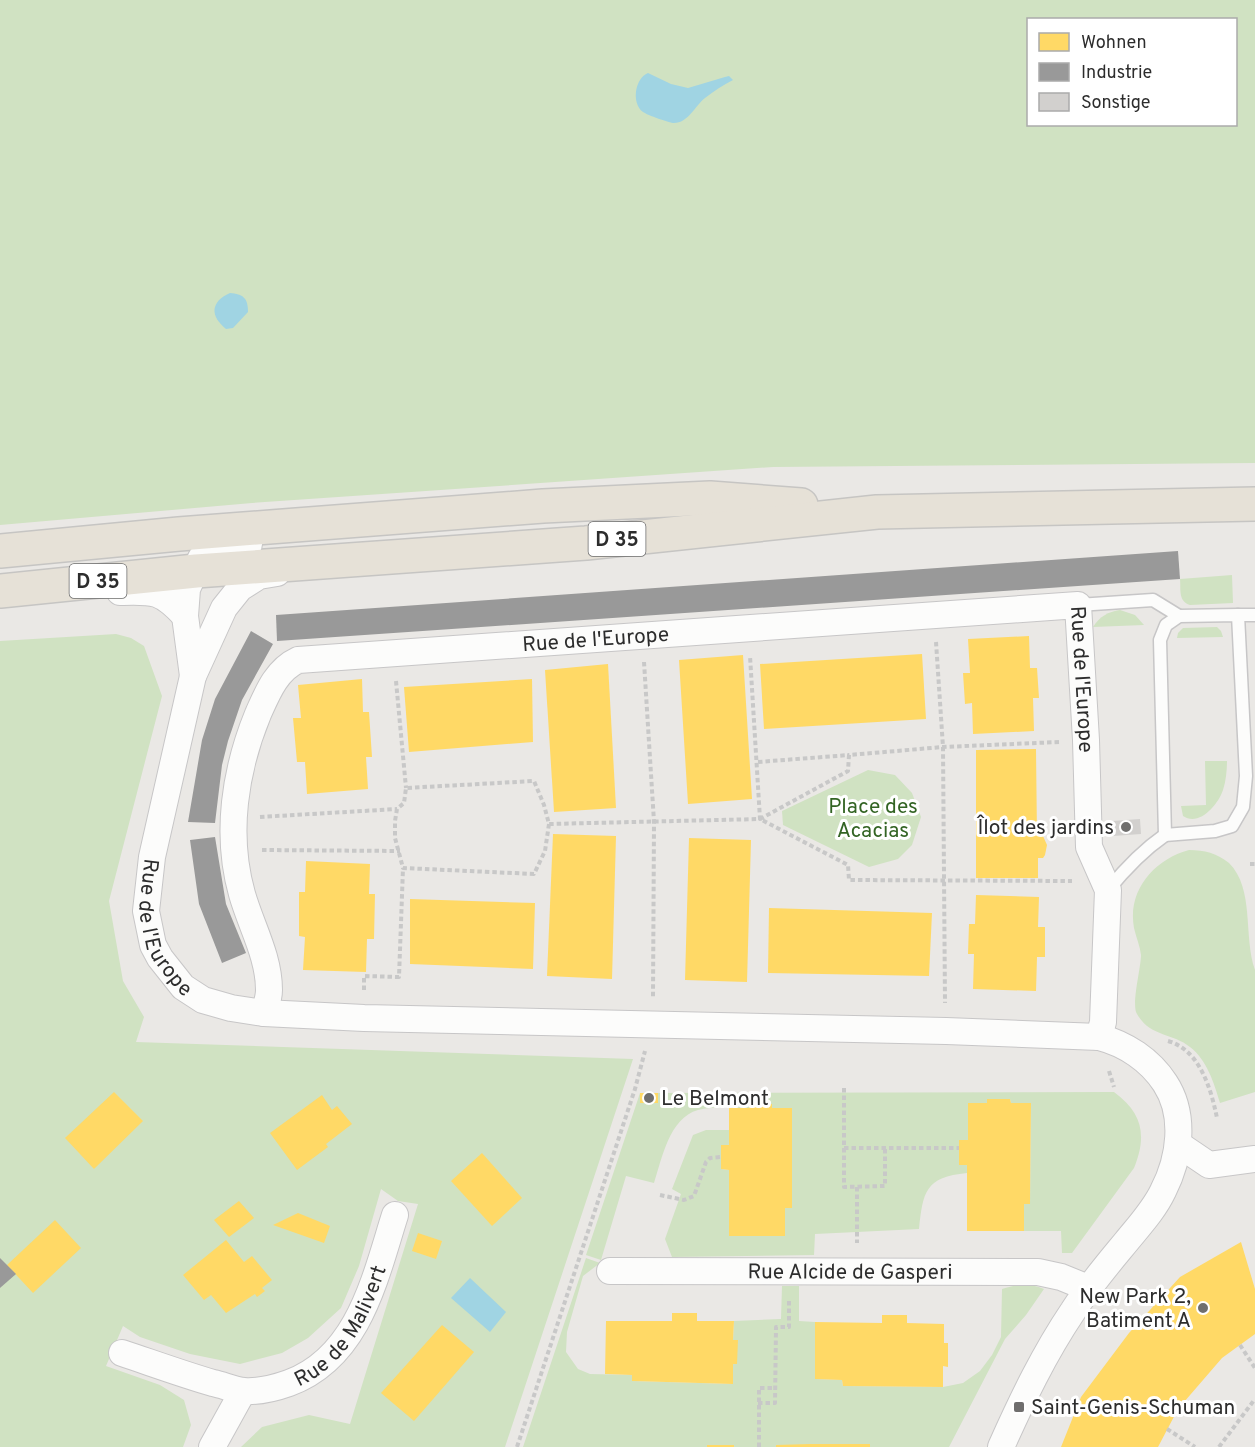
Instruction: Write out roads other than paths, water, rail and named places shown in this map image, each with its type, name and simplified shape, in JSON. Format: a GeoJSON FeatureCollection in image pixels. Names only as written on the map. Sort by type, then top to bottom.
{"type":"FeatureCollection","features":[{"type":"Feature","properties":{"kind":"main road","name":"D 35"},"geometry":{"type":"LineString","coordinates":[[0,551],[179,534],[543,506],[710,498],[877,512]]}},
{"type":"Feature","properties":{"kind":"main road","name":"D 35"},"geometry":{"type":"LineString","coordinates":[[0,592],[207,564],[355,559],[586,543],[877,512],[1255,504]]}},
{"type":"Feature","properties":{"kind":"street"},"geometry":{"type":"LineString","coordinates":[[207,564],[217,547],[497,522],[543,506]]}},
{"type":"Feature","properties":{"kind":"street"},"geometry":{"type":"LineString","coordinates":[[179,534],[194,541],[207,564]]}},
{"type":"Feature","properties":{"kind":"street","name":"Rue de l'Europe"},"geometry":{"type":"LineString","coordinates":[[264,1013],[269,992],[266,962],[241,892],[234,849],[234,819],[238,778],[245,746],[275,679],[285,668],[298,660],[1078,605],[1086,740],[1089,847],[1108,890],[1103,1022],[1099,1037],[946,1031],[364,1018],[264,1013],[231,1008],[203,1000],[183,987],[153,945],[146,911],[152,857],[193,676],[224,608],[240,588],[259,576],[355,559]]}},
{"type":"Feature","properties":{"kind":"street","name":"Rue de l'Europe"},"geometry":{"type":"LineString","coordinates":[[193,676],[185,616],[187,589],[207,564],[226,589],[224,608]]}},
{"type":"Feature","properties":{"kind":"street"},"geometry":{"type":"LineString","coordinates":[[0,592],[33,599],[110,592],[152,591],[170,600],[185,616]]}},
{"type":"Feature","properties":{"kind":"street"},"geometry":{"type":"LineString","coordinates":[[1000,1447],[1041,1362],[1088,1288],[1147,1217],[1163,1191],[1172,1170],[1178,1144],[1179,1120],[1175,1104],[1158,1073],[1146,1060],[1113,1041],[1099,1037]]}},
{"type":"Feature","properties":{"kind":"street"},"geometry":{"type":"LineString","coordinates":[[1178,1144],[1209,1165],[1255,1159]]}},
{"type":"Feature","properties":{"kind":"street","name":"Rue de Malivert"},"geometry":{"type":"LineString","coordinates":[[122,1353],[243,1391],[259,1391],[293,1381],[318,1367],[351,1332],[368,1299],[395,1215]]}},
{"type":"Feature","properties":{"kind":"street","name":"Rue Alcide de Gasperi"},"geometry":{"type":"LineString","coordinates":[[610,1271],[1038,1272],[1061,1277],[1088,1288]]}},
{"type":"Feature","properties":{"kind":"street"},"geometry":{"type":"LineString","coordinates":[[212,1447],[243,1391]]}},
{"type":"Feature","properties":{"kind":"lane"},"geometry":{"type":"LineString","coordinates":[[1078,605],[1153,600],[1179,616],[1255,615]]}},
{"type":"Feature","properties":{"kind":"lane"},"geometry":{"type":"LineString","coordinates":[[1108,890],[1126,868],[1165,835],[1215,831],[1232,826],[1243,807],[1246,776],[1238,615]]}},
{"type":"Feature","properties":{"kind":"lane"},"geometry":{"type":"LineString","coordinates":[[1165,835],[1160,640],[1166,625],[1179,616]]}},
{"type":"Feature","properties":{"kind":"water"},"geometry":{"type":"Polygon","coordinates":[[[648,73],[671,84],[688,88],[729,76],[733,80],[705,98],[683,120],[674,123],[649,115],[639,108],[636,91],[640,80],[648,73]]]}},
{"type":"Feature","properties":{"kind":"water"},"geometry":{"type":"Polygon","coordinates":[[[230,293],[244,298],[248,312],[233,328],[226,329],[217,319],[214,310],[219,301],[230,293]]]}},
{"type":"Feature","properties":{"kind":"water"},"geometry":{"type":"Polygon","coordinates":[[[470,1278],[506,1312],[490,1332],[451,1298],[470,1278]]]}},
{"type":"Feature","properties":{"kind":"place","name":"Îlot des jardins"},"geometry":{"type":"Point","coordinates":[1126,827]}},
{"type":"Feature","properties":{"kind":"place","name":"Le Belmont"},"geometry":{"type":"Point","coordinates":[649,1098]}},
{"type":"Feature","properties":{"kind":"place","name":"New Park 2, Batiment A"},"geometry":{"type":"Point","coordinates":[1203,1308]}},
{"type":"Feature","properties":{"kind":"place","name":"Saint-Genis-Schuman"},"geometry":{"type":"Point","coordinates":[1019,1407]}},
{"type":"Feature","properties":{"kind":"park label","name":"Place des Acacias"},"geometry":{"type":"Point","coordinates":[873,818]}}]}
